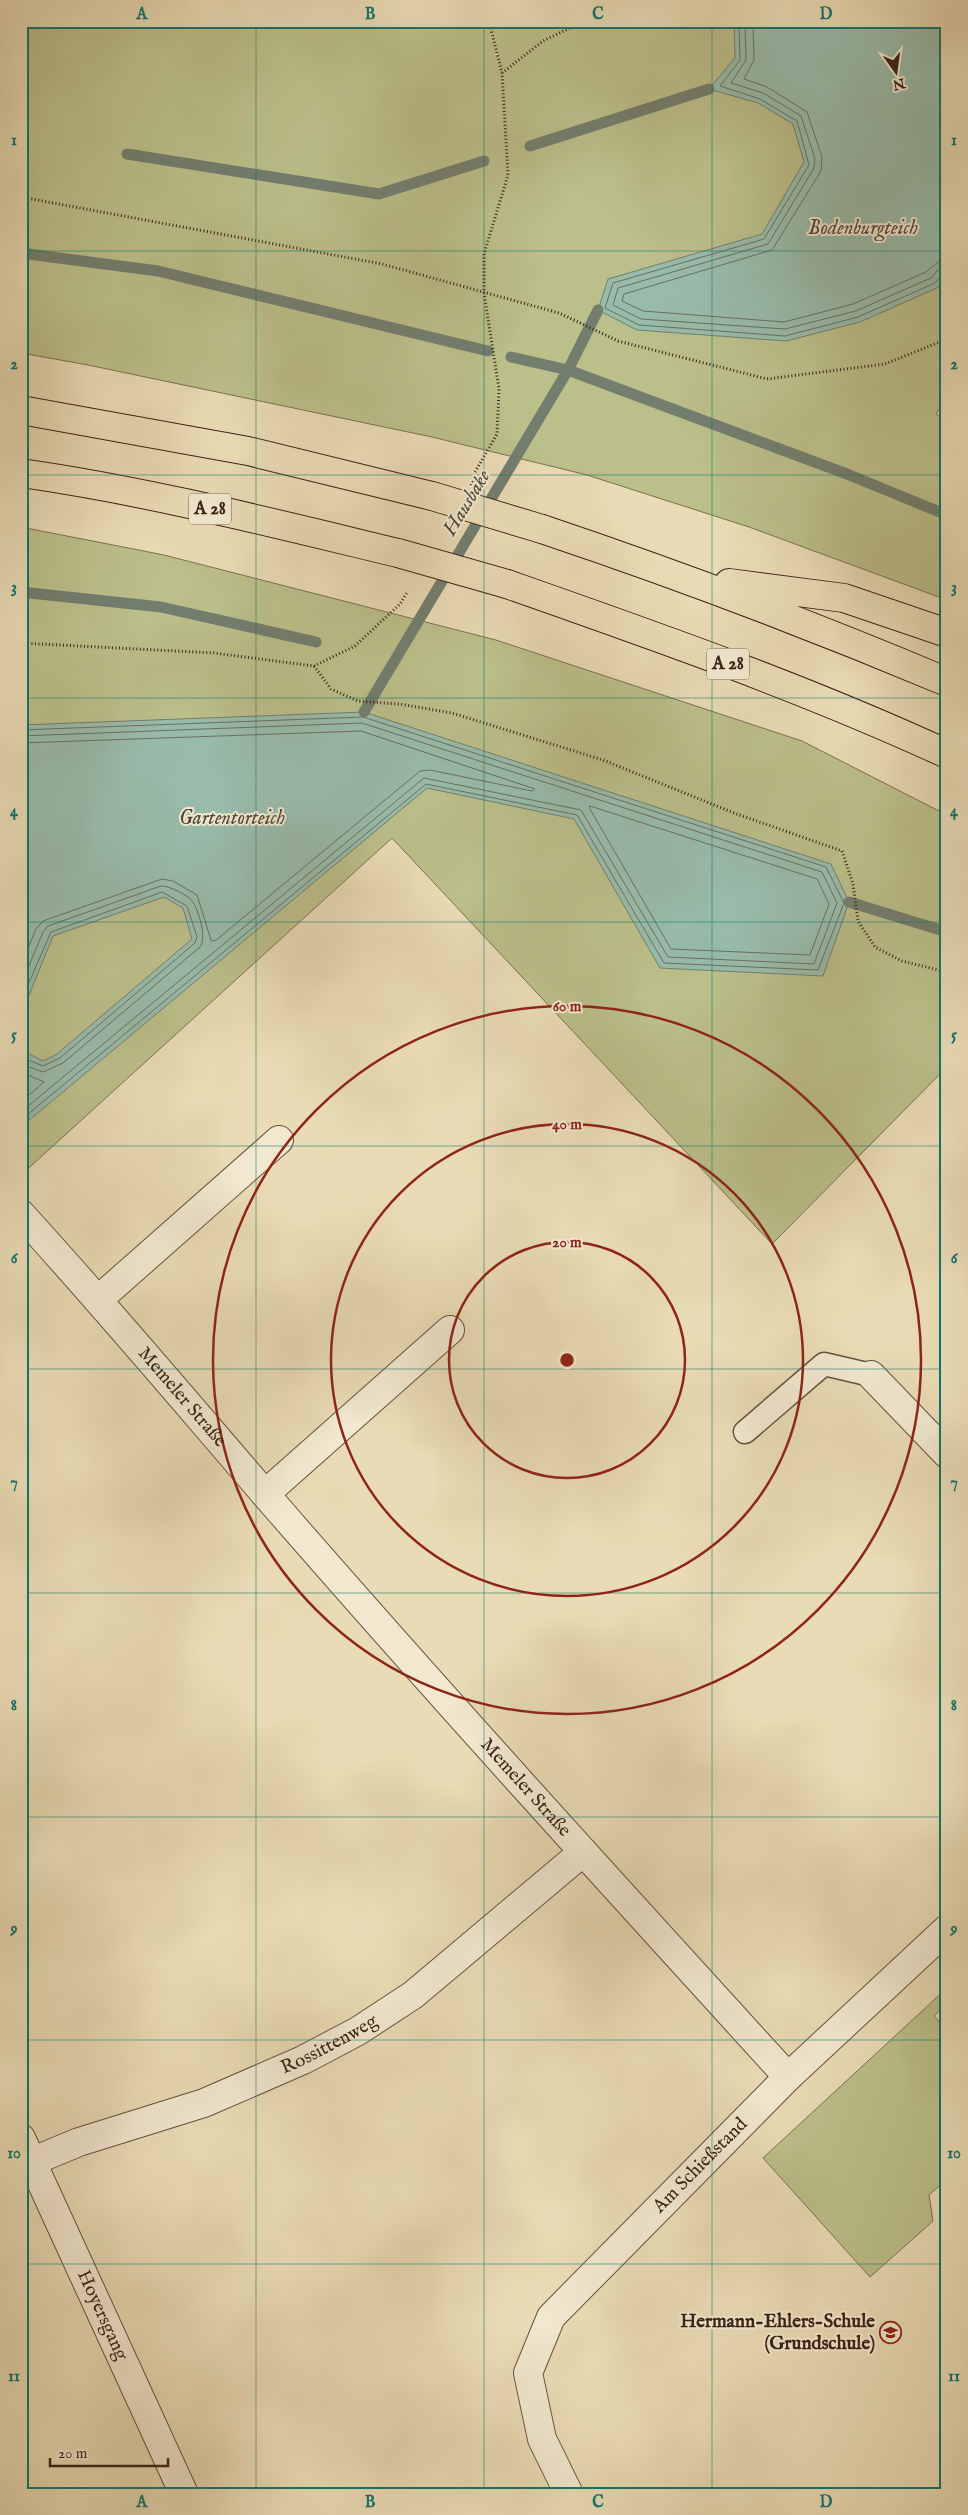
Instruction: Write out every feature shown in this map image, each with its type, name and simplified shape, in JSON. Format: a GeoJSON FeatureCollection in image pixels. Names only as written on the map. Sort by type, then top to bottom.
{"type":"FeatureCollection","features":[{"type":"Feature","properties":{"kind":"highway"},"geometry":{"type":"LineString","coordinates":[[21,410],[248,451],[432,496],[542,529],[686,578],[836,636],[947,682]]}},
{"type":"Feature","properties":{"kind":"highway","name":"A 28"},"geometry":{"type":"LineString","coordinates":[[21,473],[66,480],[225,512],[398,553],[507,584],[667,640],[809,695],[946,754]]}},
{"type":"Feature","properties":{"kind":"highway"},"geometry":{"type":"LineString","coordinates":[[686,578],[844,598],[947,634]]}},
{"type":"Feature","properties":{"kind":"street"},"geometry":{"type":"LineString","coordinates":[[99,1299],[279,1140]]}},
{"type":"Feature","properties":{"kind":"street","name":"Memeler Straße"},"geometry":{"type":"LineString","coordinates":[[21,1214],[99,1299],[266,1494],[584,1852],[788,2077]]}},
{"type":"Feature","properties":{"kind":"street"},"geometry":{"type":"LineString","coordinates":[[266,1494],[450,1330]]}},
{"type":"Feature","properties":{"kind":"street"},"geometry":{"type":"LineString","coordinates":[[871,1374],[947,1454]]}},
{"type":"Feature","properties":{"kind":"street","name":"Rossittenweg"},"geometry":{"type":"LineString","coordinates":[[25,2155],[79,2142],[204,2103],[303,2060],[358,2031],[413,1995],[584,1852]]}},
{"type":"Feature","properties":{"kind":"street","name":"Am Schießstand"},"geometry":{"type":"LineString","coordinates":[[569,2494],[542,2439],[528,2373],[551,2317],[788,2077],[947,1929]]}},
{"type":"Feature","properties":{"kind":"street","name":"Hoyersgang"},"geometry":{"type":"LineString","coordinates":[[25,2155],[184,2494]]}},
{"type":"Feature","properties":{"kind":"lane"},"geometry":{"type":"LineString","coordinates":[[745,1432],[824,1364],[871,1374]]}},
{"type":"Feature","properties":{"kind":"path"},"geometry":{"type":"LineString","coordinates":[[484,293],[484,254],[508,175],[502,73],[489,21]]}},
{"type":"Feature","properties":{"kind":"path"},"geometry":{"type":"LineString","coordinates":[[502,73],[543,41],[584,21]]}},
{"type":"Feature","properties":{"kind":"path"},"geometry":{"type":"LineString","coordinates":[[21,197],[382,264],[559,313],[618,341],[767,379],[885,364],[947,339]]}},
{"type":"Feature","properties":{"kind":"path"},"geometry":{"type":"LineString","coordinates":[[21,643],[214,653],[314,666],[331,689],[358,701],[399,704],[452,713],[603,760],[734,813],[842,851],[853,884],[858,921],[875,947],[902,961],[947,972]]}},
{"type":"Feature","properties":{"kind":"green space"},"geometry":{"type":"Polygon","coordinates":[[[21,21],[947,21],[947,397],[936,414],[947,422],[947,600],[749,527],[587,475],[432,437],[88,365],[21,353],[21,21]]]}},
{"type":"Feature","properties":{"kind":"green space"},"geometry":{"type":"Polygon","coordinates":[[[21,527],[164,555],[496,640],[802,741],[947,815],[947,1067],[772,1244],[392,838],[21,1175],[21,527]]]}},
{"type":"Feature","properties":{"kind":"green space"},"geometry":{"type":"Polygon","coordinates":[[[947,1988],[947,2004],[934,2016],[947,2030],[947,2179],[929,2195],[933,2221],[870,2277],[763,2158],[947,1988]]]}},
{"type":"Feature","properties":{"kind":"water","name":"Bodenburgteich"},"geometry":{"type":"Polygon","coordinates":[[[734,21],[947,21],[947,276],[939,287],[860,322],[786,341],[637,330],[598,310],[608,279],[762,234],[804,162],[793,124],[758,103],[709,89],[735,58],[734,21]]]}},
{"type":"Feature","properties":{"kind":"water","name":"Gartentorteich"},"geometry":{"type":"Polygon","coordinates":[[[364,712],[831,864],[849,902],[823,976],[660,968],[574,819],[427,788],[21,1127],[21,1050],[43,1061],[57,1054],[192,939],[183,908],[164,897],[53,936],[21,1015],[21,725],[364,712]]]}},
{"type":"Feature","properties":{"kind":"waterway"},"geometry":{"type":"LineString","coordinates":[[530,146],[709,89]]}},
{"type":"Feature","properties":{"kind":"waterway"},"geometry":{"type":"LineString","coordinates":[[127,154],[379,194],[484,161]]}},
{"type":"Feature","properties":{"kind":"waterway"},"geometry":{"type":"LineString","coordinates":[[21,253],[158,271],[488,351]]}},
{"type":"Feature","properties":{"kind":"waterway","name":"Hausbäke"},"geometry":{"type":"LineString","coordinates":[[364,712],[568,370],[598,310]]}},
{"type":"Feature","properties":{"kind":"waterway"},"geometry":{"type":"LineString","coordinates":[[511,357],[568,370],[847,474],[947,515]]}},
{"type":"Feature","properties":{"kind":"waterway"},"geometry":{"type":"LineString","coordinates":[[21,592],[161,607],[316,642]]}},
{"type":"Feature","properties":{"kind":"waterway"},"geometry":{"type":"LineString","coordinates":[[849,902],[947,932]]}},
{"type":"Feature","properties":{"kind":"place","name":"Hermann-Ehlers-Schule (Grundschule)"},"geometry":{"type":"Point","coordinates":[891,2333]}}]}
